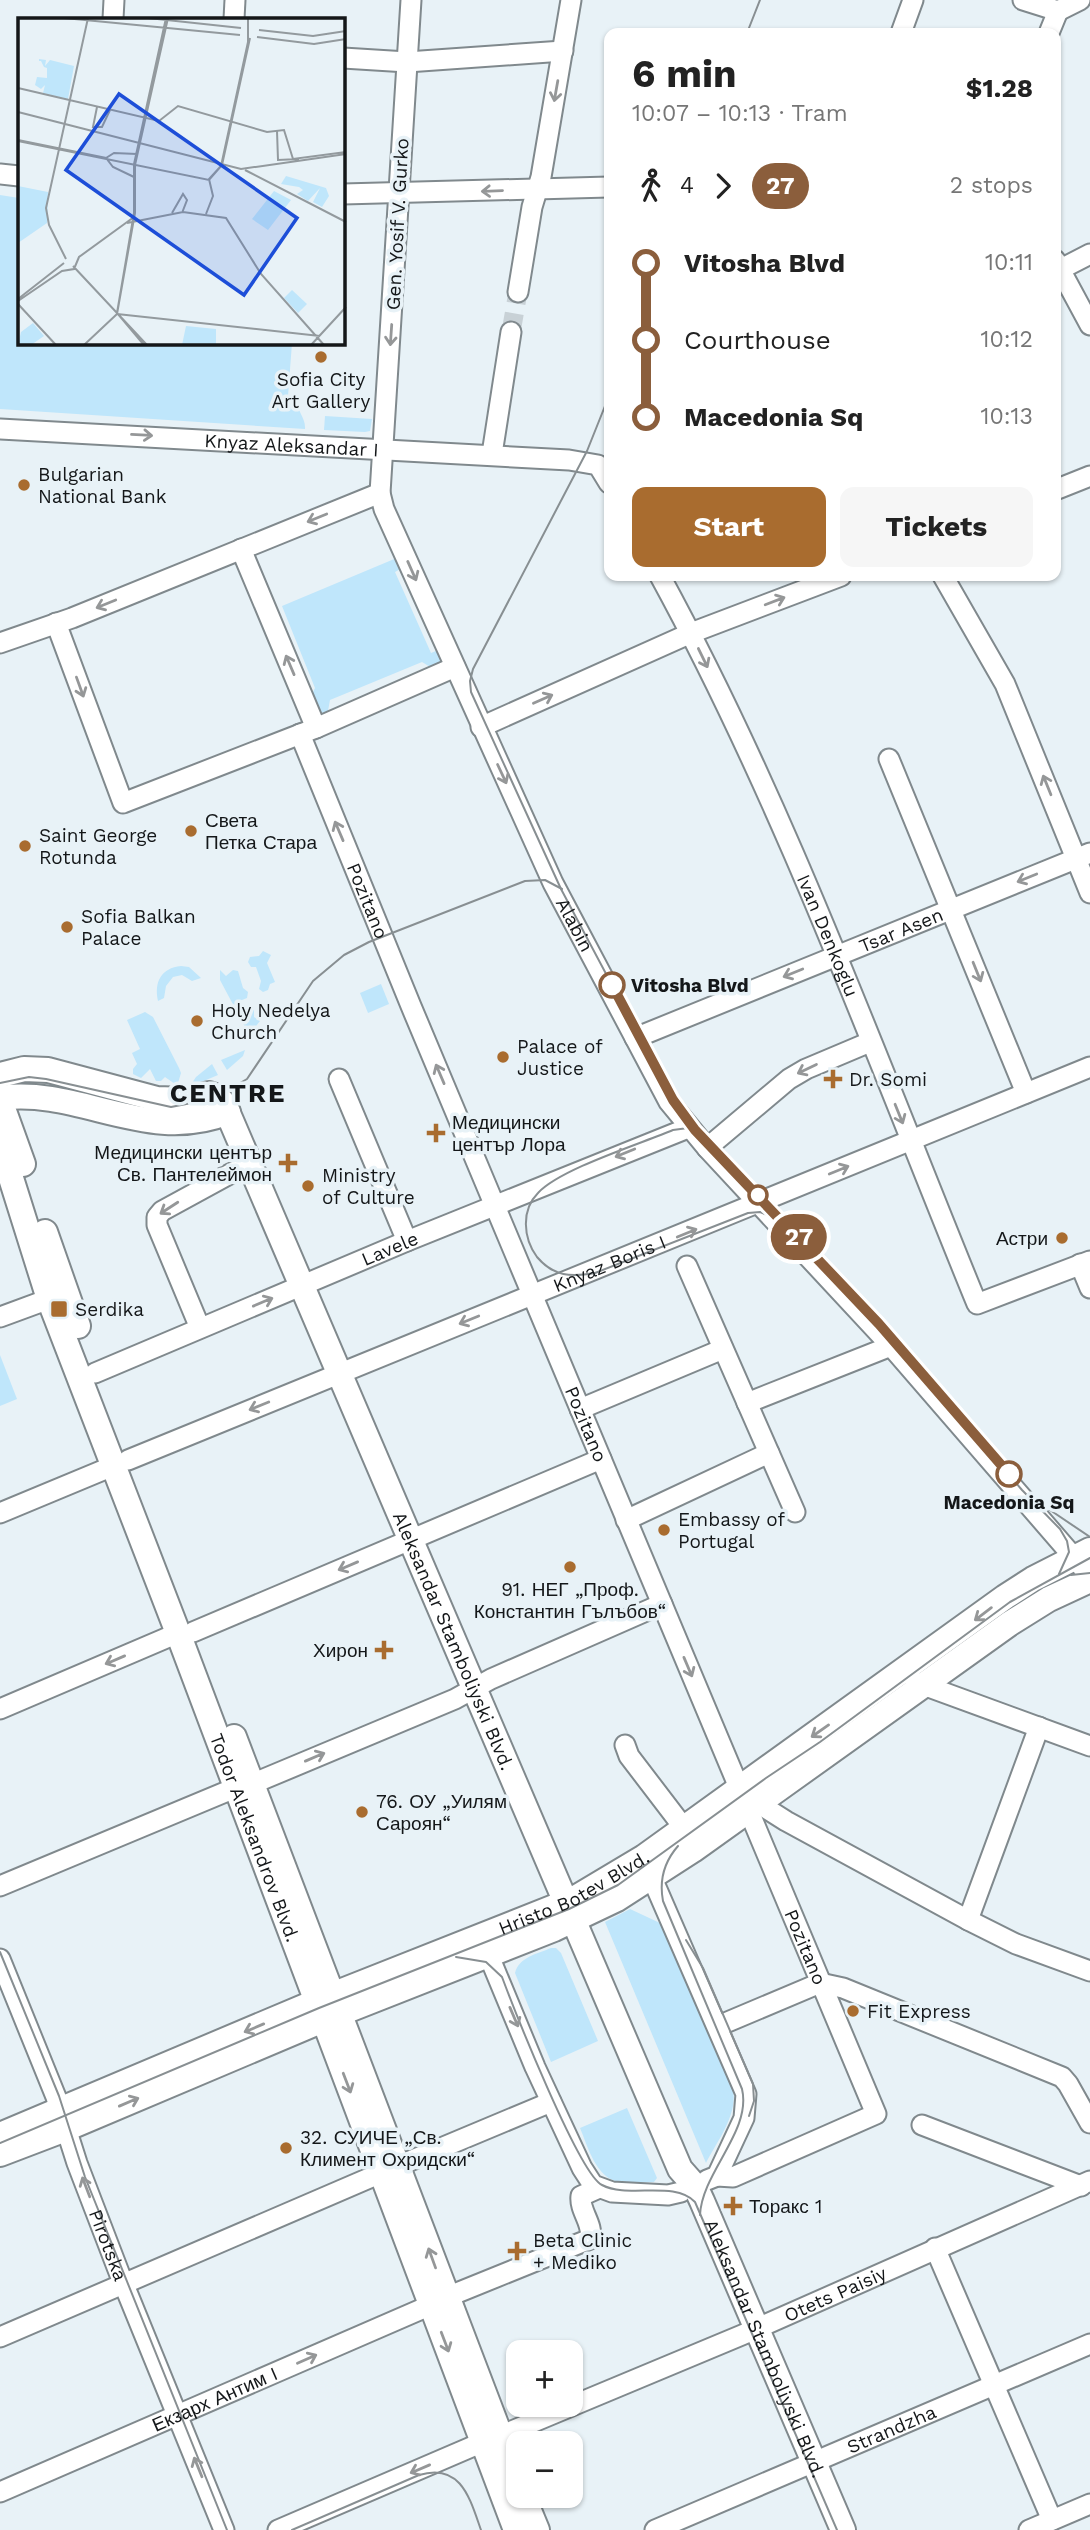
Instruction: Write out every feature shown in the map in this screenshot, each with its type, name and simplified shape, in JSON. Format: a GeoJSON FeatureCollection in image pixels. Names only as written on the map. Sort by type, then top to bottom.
{"type":"FeatureCollection","features":[{"type":"Feature","properties":{"kind":"main road"},"geometry":{"type":"LineString","coordinates":[[0,1075],[13,1070],[36,1069],[157,1099],[187,1100],[209,1094],[224,1106],[190,1123],[164,1123],[45,1098],[0,1099]]}},
{"type":"Feature","properties":{"kind":"main road","name":"Todor Aleksandrov Blvd."},"geometry":{"type":"LineString","coordinates":[[0,1099],[95,1373],[121,1463]]}},
{"type":"Feature","properties":{"kind":"main road","name":"Aleksandar Stamboliyski Blvd."},"geometry":{"type":"LineString","coordinates":[[224,1106],[570,1911],[693,2181],[749,2332],[806,2465],[843,2530]]}},
{"type":"Feature","properties":{"kind":"main road","name":"Todor Aleksandrov Blvd."},"geometry":{"type":"LineString","coordinates":[[0,1143],[49,1299],[121,1463],[186,1632],[491,2439],[516,2530]]}},
{"type":"Feature","properties":{"kind":"main road","name":"Hristo Botev Blvd."},"geometry":{"type":"LineString","coordinates":[[570,1911],[684,1828],[747,1801],[1009,1624],[1062,1592],[1086,1566]]}},
{"type":"Feature","properties":{"kind":"main road","name":"Hristo Botev Blvd."},"geometry":{"type":"LineString","coordinates":[[0,2154],[63,2119],[328,2007],[570,1911],[617,1899],[652,1878],[897,1676],[1005,1597],[1033,1579],[1086,1566]]}},
{"type":"Feature","properties":{"kind":"main road"},"geometry":{"type":"LineString","coordinates":[[1062,1592],[1090,1599]]}},
{"type":"Feature","properties":{"kind":"main road","name":"Hristo Botev Blvd."},"geometry":{"type":"LineString","coordinates":[[0,2135],[63,2119]]}},
{"type":"Feature","properties":{"kind":"main road","name":"Todor Aleksandrov Blvd."},"geometry":{"type":"LineString","coordinates":[[491,2439],[506,2463]]}},
{"type":"Feature","properties":{"kind":"main road","name":"Aleksandar Stamboliyski Blvd."},"geometry":{"type":"LineString","coordinates":[[806,2465],[825,2530]]}},
{"type":"Feature","properties":{"kind":"main road"},"geometry":{"type":"LineString","coordinates":[[528,2508],[537,2530]]}},
{"type":"Feature","properties":{"kind":"street"},"geometry":{"type":"LineString","coordinates":[[113,18],[114,0]]}},
{"type":"Feature","properties":{"kind":"street"},"geometry":{"type":"LineString","coordinates":[[234,18],[235,0]]}},
{"type":"Feature","properties":{"kind":"street","name":"Gen. Yosif V. Gurko"},"geometry":{"type":"LineString","coordinates":[[383,449],[411,0]]}},
{"type":"Feature","properties":{"kind":"street"},"geometry":{"type":"LineString","coordinates":[[517,292],[571,0]]}},
{"type":"Feature","properties":{"kind":"street"},"geometry":{"type":"LineString","coordinates":[[903,28],[913,0]]}},
{"type":"Feature","properties":{"kind":"street"},"geometry":{"type":"LineString","coordinates":[[1023,0],[1058,11]]}},
{"type":"Feature","properties":{"kind":"street"},"geometry":{"type":"LineString","coordinates":[[1051,28],[1058,11],[1080,0]]}},
{"type":"Feature","properties":{"kind":"street"},"geometry":{"type":"LineString","coordinates":[[345,58],[407,62],[563,51]]}},
{"type":"Feature","properties":{"kind":"street"},"geometry":{"type":"LineString","coordinates":[[0,174],[18,176]]}},
{"type":"Feature","properties":{"kind":"street"},"geometry":{"type":"LineString","coordinates":[[345,194],[604,187]]}},
{"type":"Feature","properties":{"kind":"street"},"geometry":{"type":"LineString","coordinates":[[1061,265],[1090,254]]}},
{"type":"Feature","properties":{"kind":"street"},"geometry":{"type":"LineString","coordinates":[[1061,274],[1090,325]]}},
{"type":"Feature","properties":{"kind":"street"},"geometry":{"type":"LineString","coordinates":[[492,454],[511,332]]}},
{"type":"Feature","properties":{"kind":"street","name":"Knyaz Aleksandar I"},"geometry":{"type":"LineString","coordinates":[[0,429],[585,461],[598,466],[604,475]]}},
{"type":"Feature","properties":{"kind":"street","name":"Alabin"},"geometry":{"type":"LineString","coordinates":[[383,449],[380,493],[384,509],[553,883],[669,1102],[688,1128],[891,1346],[1086,1566]]}},
{"type":"Feature","properties":{"kind":"street"},"geometry":{"type":"LineString","coordinates":[[1061,488],[1090,476]]}},
{"type":"Feature","properties":{"kind":"street"},"geometry":{"type":"LineString","coordinates":[[0,643],[380,493]]}},
{"type":"Feature","properties":{"kind":"street","name":"Pozitano"},"geometry":{"type":"LineString","coordinates":[[241,549],[308,731],[495,1205],[876,2114],[733,2177],[693,2181]]}},
{"type":"Feature","properties":{"kind":"street","name":"Ivan Denkoglu"},"geometry":{"type":"LineString","coordinates":[[663,581],[764,783],[977,1304],[1085,1263]]}},
{"type":"Feature","properties":{"kind":"street"},"geometry":{"type":"LineString","coordinates":[[481,727],[691,633],[828,581]]}},
{"type":"Feature","properties":{"kind":"street"},"geometry":{"type":"LineString","coordinates":[[946,581],[1005,684],[1083,856],[1090,893]]}},
{"type":"Feature","properties":{"kind":"street"},"geometry":{"type":"LineString","coordinates":[[56,623],[123,803],[308,731],[455,667]]}},
{"type":"Feature","properties":{"kind":"street"},"geometry":{"type":"LineString","coordinates":[[889,759],[1026,1093]]}},
{"type":"Feature","properties":{"kind":"street","name":"Tsar Asen"},"geometry":{"type":"LineString","coordinates":[[635,1038],[1083,856]]}},
{"type":"Feature","properties":{"kind":"street"},"geometry":{"type":"LineString","coordinates":[[707,1148],[789,1079],[870,1042]]}},
{"type":"Feature","properties":{"kind":"street","name":"Knyaz Boris I"},"geometry":{"type":"LineString","coordinates":[[0,1513],[1090,1067]]}},
{"type":"Feature","properties":{"kind":"street"},"geometry":{"type":"LineString","coordinates":[[340,1079],[407,1241]]}},
{"type":"Feature","properties":{"kind":"street","name":"Lavele"},"geometry":{"type":"LineString","coordinates":[[95,1373],[407,1241],[688,1128]]}},
{"type":"Feature","properties":{"kind":"street"},"geometry":{"type":"LineString","coordinates":[[200,1328],[157,1225],[157,1217],[162,1211],[250,1164]]}},
{"type":"Feature","properties":{"kind":"street"},"geometry":{"type":"LineString","coordinates":[[1085,1263],[1090,1289]]}},
{"type":"Feature","properties":{"kind":"street"},"geometry":{"type":"LineString","coordinates":[[687,1266],[794,1512]]}},
{"type":"Feature","properties":{"kind":"street"},"geometry":{"type":"LineString","coordinates":[[0,1317],[49,1299]]}},
{"type":"Feature","properties":{"kind":"street"},"geometry":{"type":"LineString","coordinates":[[747,1404],[891,1346]]}},
{"type":"Feature","properties":{"kind":"street"},"geometry":{"type":"LineString","coordinates":[[580,1409],[723,1349]]}},
{"type":"Feature","properties":{"kind":"street"},"geometry":{"type":"LineString","coordinates":[[626,1520],[769,1453]]}},
{"type":"Feature","properties":{"kind":"street"},"geometry":{"type":"LineString","coordinates":[[0,1709],[601,1459]]}},
{"type":"Feature","properties":{"kind":"street"},"geometry":{"type":"LineString","coordinates":[[0,1885],[456,1699],[474,1687],[662,1604]]}},
{"type":"Feature","properties":{"kind":"street"},"geometry":{"type":"LineString","coordinates":[[897,1676],[1090,1746]]}},
{"type":"Feature","properties":{"kind":"street"},"geometry":{"type":"LineString","coordinates":[[968,1920],[1039,1727]]}},
{"type":"Feature","properties":{"kind":"street"},"geometry":{"type":"LineString","coordinates":[[625,1745],[629,1756],[684,1828]]}},
{"type":"Feature","properties":{"kind":"street"},"geometry":{"type":"LineString","coordinates":[[747,1801],[1016,1944],[1090,1972]]}},
{"type":"Feature","properties":{"kind":"street"},"geometry":{"type":"LineString","coordinates":[[484,1946],[551,2102],[589,2180],[599,2188],[620,2193],[668,2195],[693,2181],[744,2118],[747,2101],[745,2087],[652,1878]]}},
{"type":"Feature","properties":{"kind":"street","name":"Pirotska"},"geometry":{"type":"LineString","coordinates":[[0,1959],[124,2284],[224,2530]]}},
{"type":"Feature","properties":{"kind":"street"},"geometry":{"type":"LineString","coordinates":[[719,2026],[820,1983],[843,1988],[1062,2077],[1069,2084],[1090,2123]]}},
{"type":"Feature","properties":{"kind":"street"},"geometry":{"type":"LineString","coordinates":[[0,2337],[551,2102]]}},
{"type":"Feature","properties":{"kind":"street"},"geometry":{"type":"LineString","coordinates":[[922,2125],[1086,2183]]}},
{"type":"Feature","properties":{"kind":"street","name":"Otets Paisiy"},"geometry":{"type":"LineString","coordinates":[[278,2530],[749,2332],[1086,2183]]}},
{"type":"Feature","properties":{"kind":"street","name":"Екзарх Антим I"},"geometry":{"type":"LineString","coordinates":[[0,2492],[439,2301],[590,2239],[592,2231],[580,2202],[582,2196],[599,2188]]}},
{"type":"Feature","properties":{"kind":"street"},"geometry":{"type":"LineString","coordinates":[[936,2248],[1052,2520]]}},
{"type":"Feature","properties":{"kind":"street","name":"Strandzha"},"geometry":{"type":"LineString","coordinates":[[655,2530],[1090,2344]]}},
{"type":"Feature","properties":{"kind":"street"},"geometry":{"type":"LineString","coordinates":[[1030,2530],[1090,2504]]}},
{"type":"Feature","properties":{"kind":"shaded area"},"geometry":{"type":"Polygon","coordinates":[[[0,195],[18,198],[18,345],[292,345],[288,396],[296,397],[305,429],[0,409],[0,195]]]}},
{"type":"Feature","properties":{"kind":"shaded area"},"geometry":{"type":"Polygon","coordinates":[[[325,416],[372,419],[370,431],[324,430],[325,416]]]}},
{"type":"Feature","properties":{"kind":"shaded area"},"geometry":{"type":"Polygon","coordinates":[[[399,557],[404,567],[395,572],[431,653],[441,649],[444,660],[432,668],[422,662],[330,700],[328,711],[319,714],[309,700],[315,688],[282,606],[399,557]]]}},
{"type":"Feature","properties":{"kind":"shaded area"},"geometry":{"type":"Polygon","coordinates":[[[263,951],[271,955],[267,963],[275,982],[263,992],[259,989],[261,981],[256,967],[251,967],[248,962],[250,957],[259,956],[263,951]]]}},
{"type":"Feature","properties":{"kind":"shaded area"},"geometry":{"type":"Polygon","coordinates":[[[181,966],[189,967],[201,978],[192,981],[182,975],[173,977],[166,986],[164,998],[158,1001],[160,977],[168,970],[181,966]]]}},
{"type":"Feature","properties":{"kind":"shaded area"},"geometry":{"type":"Polygon","coordinates":[[[220,970],[226,976],[233,970],[238,971],[243,988],[248,992],[247,998],[237,1002],[239,1008],[236,1010],[220,980],[220,970]]]}},
{"type":"Feature","properties":{"kind":"shaded area"},"geometry":{"type":"Polygon","coordinates":[[[381,984],[389,1004],[368,1013],[360,993],[381,984]]]}},
{"type":"Feature","properties":{"kind":"shaded area"},"geometry":{"type":"Polygon","coordinates":[[[249,1008],[254,1010],[254,1017],[260,1021],[252,1040],[238,1014],[249,1008]]]}},
{"type":"Feature","properties":{"kind":"shaded area"},"geometry":{"type":"Polygon","coordinates":[[[145,1012],[153,1017],[179,1068],[181,1073],[178,1083],[175,1084],[165,1077],[156,1081],[150,1069],[141,1078],[133,1074],[137,1064],[132,1053],[140,1049],[127,1020],[145,1012]]]}},
{"type":"Feature","properties":{"kind":"shaded area"},"geometry":{"type":"Polygon","coordinates":[[[245,1050],[243,1056],[227,1070],[221,1060],[245,1050]]]}},
{"type":"Feature","properties":{"kind":"shaded area"},"geometry":{"type":"Polygon","coordinates":[[[212,1064],[218,1075],[192,1083],[196,1077],[212,1064]]]}},
{"type":"Feature","properties":{"kind":"shaded area"},"geometry":{"type":"Polygon","coordinates":[[[0,1355],[17,1399],[0,1406],[0,1355]]]}},
{"type":"Feature","properties":{"kind":"shaded area"},"geometry":{"type":"Polygon","coordinates":[[[630,1909],[660,1923],[733,2090],[730,2118],[706,2163],[605,1922],[630,1909]]]}},
{"type":"Feature","properties":{"kind":"shaded area"},"geometry":{"type":"Polygon","coordinates":[[[556,1948],[561,1953],[598,2041],[551,2062],[515,1973],[524,1960],[556,1948]]]}},
{"type":"Feature","properties":{"kind":"shaded area"},"geometry":{"type":"Polygon","coordinates":[[[627,2108],[657,2178],[654,2182],[619,2182],[604,2175],[594,2161],[580,2128],[627,2108]]]}},
{"type":"Feature","properties":{"kind":"tunnel"},"geometry":{"type":"LineString","coordinates":[[511,332],[518,292]]}},
{"type":"Feature","properties":{"kind":"tram line"},"geometry":{"type":"LineString","coordinates":[[749,28],[760,0]]}},
{"type":"Feature","properties":{"kind":"tram line"},"geometry":{"type":"LineString","coordinates":[[604,408],[587,451],[473,669],[471,692],[561,889],[673,1100],[695,1130],[879,1324],[1022,1490],[1060,1529],[1067,1541],[1069,1552],[1059,1574]]}},
{"type":"Feature","properties":{"kind":"tram line"},"geometry":{"type":"LineString","coordinates":[[0,1083],[29,1077],[46,1079],[171,1107],[212,1099],[247,1079],[313,981],[344,955],[369,942],[525,881],[545,880],[562,889]]}},
{"type":"Feature","properties":{"kind":"tram line","name":"27"},"geometry":{"type":"LineString","coordinates":[[612,985],[673,1100],[695,1130],[879,1324],[1009,1474]]}},
{"type":"Feature","properties":{"kind":"tram line"},"geometry":{"type":"LineString","coordinates":[[700,1132],[688,1128],[673,1130],[582,1166],[549,1184],[533,1200],[527,1216],[527,1233],[537,1257],[543,1264],[563,1274],[595,1273],[748,1213],[760,1212],[777,1219]]}},
{"type":"Feature","properties":{"kind":"tram line"},"geometry":{"type":"LineString","coordinates":[[1050,1510],[1090,1537]]}},
{"type":"Feature","properties":{"kind":"tram line"},"geometry":{"type":"LineString","coordinates":[[0,2143],[319,2008],[569,1909],[618,1885],[820,1742],[1010,1602],[1090,1558]]}},
{"type":"Feature","properties":{"kind":"tram line"},"geometry":{"type":"LineString","coordinates":[[1071,1575],[1090,1573]]}},
{"type":"Feature","properties":{"kind":"tram line"},"geometry":{"type":"LineString","coordinates":[[678,1846],[669,1858],[664,1872],[663,1901],[742,2089],[743,2105],[734,2136],[709,2183],[700,2215]]}},
{"type":"Feature","properties":{"kind":"tram line"},"geometry":{"type":"LineString","coordinates":[[686,1940],[703,1968],[753,2084],[754,2101],[749,2116]]}},
{"type":"Feature","properties":{"kind":"tram line"},"geometry":{"type":"LineString","coordinates":[[0,1952],[59,2096],[85,2177],[227,2530]]}},
{"type":"Feature","properties":{"kind":"tram line"},"geometry":{"type":"LineString","coordinates":[[456,1957],[486,1962],[502,1977],[563,2123],[578,2152],[602,2185],[613,2189],[675,2192],[695,2202],[837,2530]]}},
{"type":"Feature","properties":{"kind":"tram line"},"geometry":{"type":"LineString","coordinates":[[292,2530],[419,2475],[433,2472],[445,2474],[462,2486],[473,2506],[481,2530]]}},
{"type":"Feature","properties":{"kind":"place","name":"Sofia City Art Gallery"},"geometry":{"type":"Point","coordinates":[321,357]}},
{"type":"Feature","properties":{"kind":"place","name":"Bulgarian National Bank"},"geometry":{"type":"Point","coordinates":[24,485]}},
{"type":"Feature","properties":{"kind":"place","name":"Света Петка Стара"},"geometry":{"type":"Point","coordinates":[191,831]}},
{"type":"Feature","properties":{"kind":"place","name":"Saint George Rotunda"},"geometry":{"type":"Point","coordinates":[25,846]}},
{"type":"Feature","properties":{"kind":"place","name":"Sofia Balkan Palace"},"geometry":{"type":"Point","coordinates":[67,927]}},
{"type":"Feature","properties":{"kind":"place","name":"Vitosha Blvd"},"geometry":{"type":"Point","coordinates":[612,985]}},
{"type":"Feature","properties":{"kind":"place","name":"Holy Nedelya Church"},"geometry":{"type":"Point","coordinates":[197,1021]}},
{"type":"Feature","properties":{"kind":"place","name":"Palace of Justice"},"geometry":{"type":"Point","coordinates":[503,1057]}},
{"type":"Feature","properties":{"kind":"place","name":"Dr. Somi"},"geometry":{"type":"Point","coordinates":[833,1079]}},
{"type":"Feature","properties":{"kind":"place","name":"Медицински център Лора"},"geometry":{"type":"Point","coordinates":[436,1133]}},
{"type":"Feature","properties":{"kind":"place","name":"Медицински център Св. Пантелеймон"},"geometry":{"type":"Point","coordinates":[288,1163]}},
{"type":"Feature","properties":{"kind":"place","name":"Ministry of Culture"},"geometry":{"type":"Point","coordinates":[308,1186]}},
{"type":"Feature","properties":{"kind":"place","name":"Астри"},"geometry":{"type":"Point","coordinates":[1062,1238]}},
{"type":"Feature","properties":{"kind":"place","name":"Serdika"},"geometry":{"type":"Point","coordinates":[59,1309]}},
{"type":"Feature","properties":{"kind":"place","name":"Macedonia Sq"},"geometry":{"type":"Point","coordinates":[1009,1474]}},
{"type":"Feature","properties":{"kind":"place","name":"Embassy of Portugal"},"geometry":{"type":"Point","coordinates":[664,1530]}},
{"type":"Feature","properties":{"kind":"place","name":"91. НЕГ „Проф. Константин Гълъбов“"},"geometry":{"type":"Point","coordinates":[570,1567]}},
{"type":"Feature","properties":{"kind":"place","name":"Хирон"},"geometry":{"type":"Point","coordinates":[384,1650]}},
{"type":"Feature","properties":{"kind":"place","name":"76. ОУ „Уилям Сароян“"},"geometry":{"type":"Point","coordinates":[362,1812]}},
{"type":"Feature","properties":{"kind":"place","name":"Fit Express"},"geometry":{"type":"Point","coordinates":[853,2011]}},
{"type":"Feature","properties":{"kind":"place","name":"32. СУИЧЕ „Св. Климент Охридски“"},"geometry":{"type":"Point","coordinates":[286,2148]}},
{"type":"Feature","properties":{"kind":"place","name":"Торакс 1"},"geometry":{"type":"Point","coordinates":[733,2206]}},
{"type":"Feature","properties":{"kind":"place","name":"Beta Clinic + Mediko"},"geometry":{"type":"Point","coordinates":[517,2251]}},
{"type":"Feature","properties":{"kind":"district","name":"CENTRE"},"geometry":{"type":"Point","coordinates":[228,1093]}}]}
